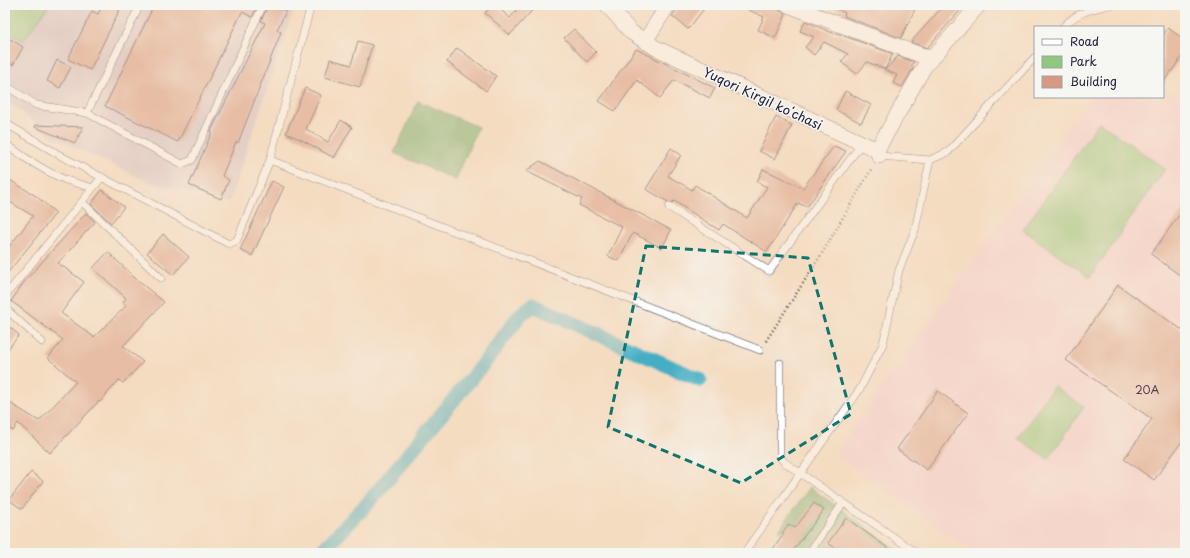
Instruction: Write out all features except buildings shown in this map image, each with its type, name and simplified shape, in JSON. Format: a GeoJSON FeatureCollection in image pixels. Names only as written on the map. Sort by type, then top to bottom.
{"type":"FeatureCollection","features":[{"type":"Feature","properties":{"kind":"street","name":"Yuqori Kirgil koʻchasi"},"geometry":{"type":"LineString","coordinates":[[607,5],[631,32],[656,48],[862,143],[878,153]]}},
{"type":"Feature","properties":{"kind":"street"},"geometry":{"type":"LineString","coordinates":[[645,41],[668,5]]}},
{"type":"Feature","properties":{"kind":"street"},"geometry":{"type":"LineString","coordinates":[[788,5],[931,59]]}},
{"type":"Feature","properties":{"kind":"street"},"geometry":{"type":"LineString","coordinates":[[878,153],[924,67],[979,5]]}},
{"type":"Feature","properties":{"kind":"lane"},"geometry":{"type":"LineString","coordinates":[[87,113],[140,5]]}},
{"type":"Feature","properties":{"kind":"lane"},"geometry":{"type":"LineString","coordinates":[[5,85],[36,105],[87,113],[182,164],[192,160],[263,5]]}},
{"type":"Feature","properties":{"kind":"lane"},"geometry":{"type":"LineString","coordinates":[[5,123],[63,157],[229,244],[237,240],[270,160],[312,5]]}},
{"type":"Feature","properties":{"kind":"lane"},"geometry":{"type":"LineString","coordinates":[[1064,26],[1070,19],[1081,13],[1109,5]]}},
{"type":"Feature","properties":{"kind":"lane"},"geometry":{"type":"LineString","coordinates":[[878,153],[930,160],[948,152],[1034,59]]}},
{"type":"Feature","properties":{"kind":"lane"},"geometry":{"type":"LineString","coordinates":[[5,143],[55,175],[93,188]]}},
{"type":"Feature","properties":{"kind":"lane"},"geometry":{"type":"LineString","coordinates":[[669,207],[769,271],[862,143]]}},
{"type":"Feature","properties":{"kind":"lane"},"geometry":{"type":"LineString","coordinates":[[270,160],[760,350]]}},
{"type":"Feature","properties":{"kind":"lane"},"geometry":{"type":"LineString","coordinates":[[744,553],[860,389],[883,344],[899,270],[915,230],[930,160]]}},
{"type":"Feature","properties":{"kind":"lane"},"geometry":{"type":"LineString","coordinates":[[5,296],[102,177]]}},
{"type":"Feature","properties":{"kind":"lane"},"geometry":{"type":"LineString","coordinates":[[82,202],[161,278]]}},
{"type":"Feature","properties":{"kind":"lane"},"geometry":{"type":"LineString","coordinates":[[5,308],[42,342]]}},
{"type":"Feature","properties":{"kind":"lane"},"geometry":{"type":"LineString","coordinates":[[780,363],[780,457],[784,462],[801,474],[917,553]]}},
{"type":"Feature","properties":{"kind":"lane"},"geometry":{"type":"LineString","coordinates":[[809,553],[843,503]]}},
{"type":"Feature","properties":{"kind":"path"},"geometry":{"type":"LineString","coordinates":[[760,350],[821,255],[878,153]]}},
{"type":"Feature","properties":{"kind":"highlighted area"},"geometry":{"type":"Polygon","coordinates":[[[646,246],[808,258],[851,414],[741,483],[608,427],[646,246]]]}},
{"type":"Feature","properties":{"kind":"shaded area"},"geometry":{"type":"Polygon","coordinates":[[[5,5],[295,5],[229,203],[149,182],[49,135],[23,113],[5,101],[5,5]]]}},
{"type":"Feature","properties":{"kind":"shaded area"},"geometry":{"type":"Polygon","coordinates":[[[1164,89],[1185,104],[1185,553],[976,553],[834,454],[1089,98],[1164,98],[1164,89]]]}},
{"type":"Feature","properties":{"kind":"green space"},"geometry":{"type":"Polygon","coordinates":[[[5,5],[49,5],[23,41],[5,30],[5,5]]]}},
{"type":"Feature","properties":{"kind":"green space"},"geometry":{"type":"Polygon","coordinates":[[[418,101],[478,127],[456,180],[394,153],[418,101]]]}},
{"type":"Feature","properties":{"kind":"green space"},"geometry":{"type":"Polygon","coordinates":[[[1099,122],[1165,169],[1090,277],[1023,230],[1099,122]]]}},
{"type":"Feature","properties":{"kind":"green space"},"geometry":{"type":"Polygon","coordinates":[[[1054,386],[1084,407],[1048,459],[1018,438],[1054,386]]]}},
{"type":"Feature","properties":{"kind":"green space"},"geometry":{"type":"Polygon","coordinates":[[[810,487],[901,553],[809,553],[779,530],[810,487]]]}},
{"type":"Feature","properties":{"kind":"waterway"},"geometry":{"type":"LineString","coordinates":[[320,553],[369,502],[488,358],[520,315],[533,305],[700,380]]}}]}
